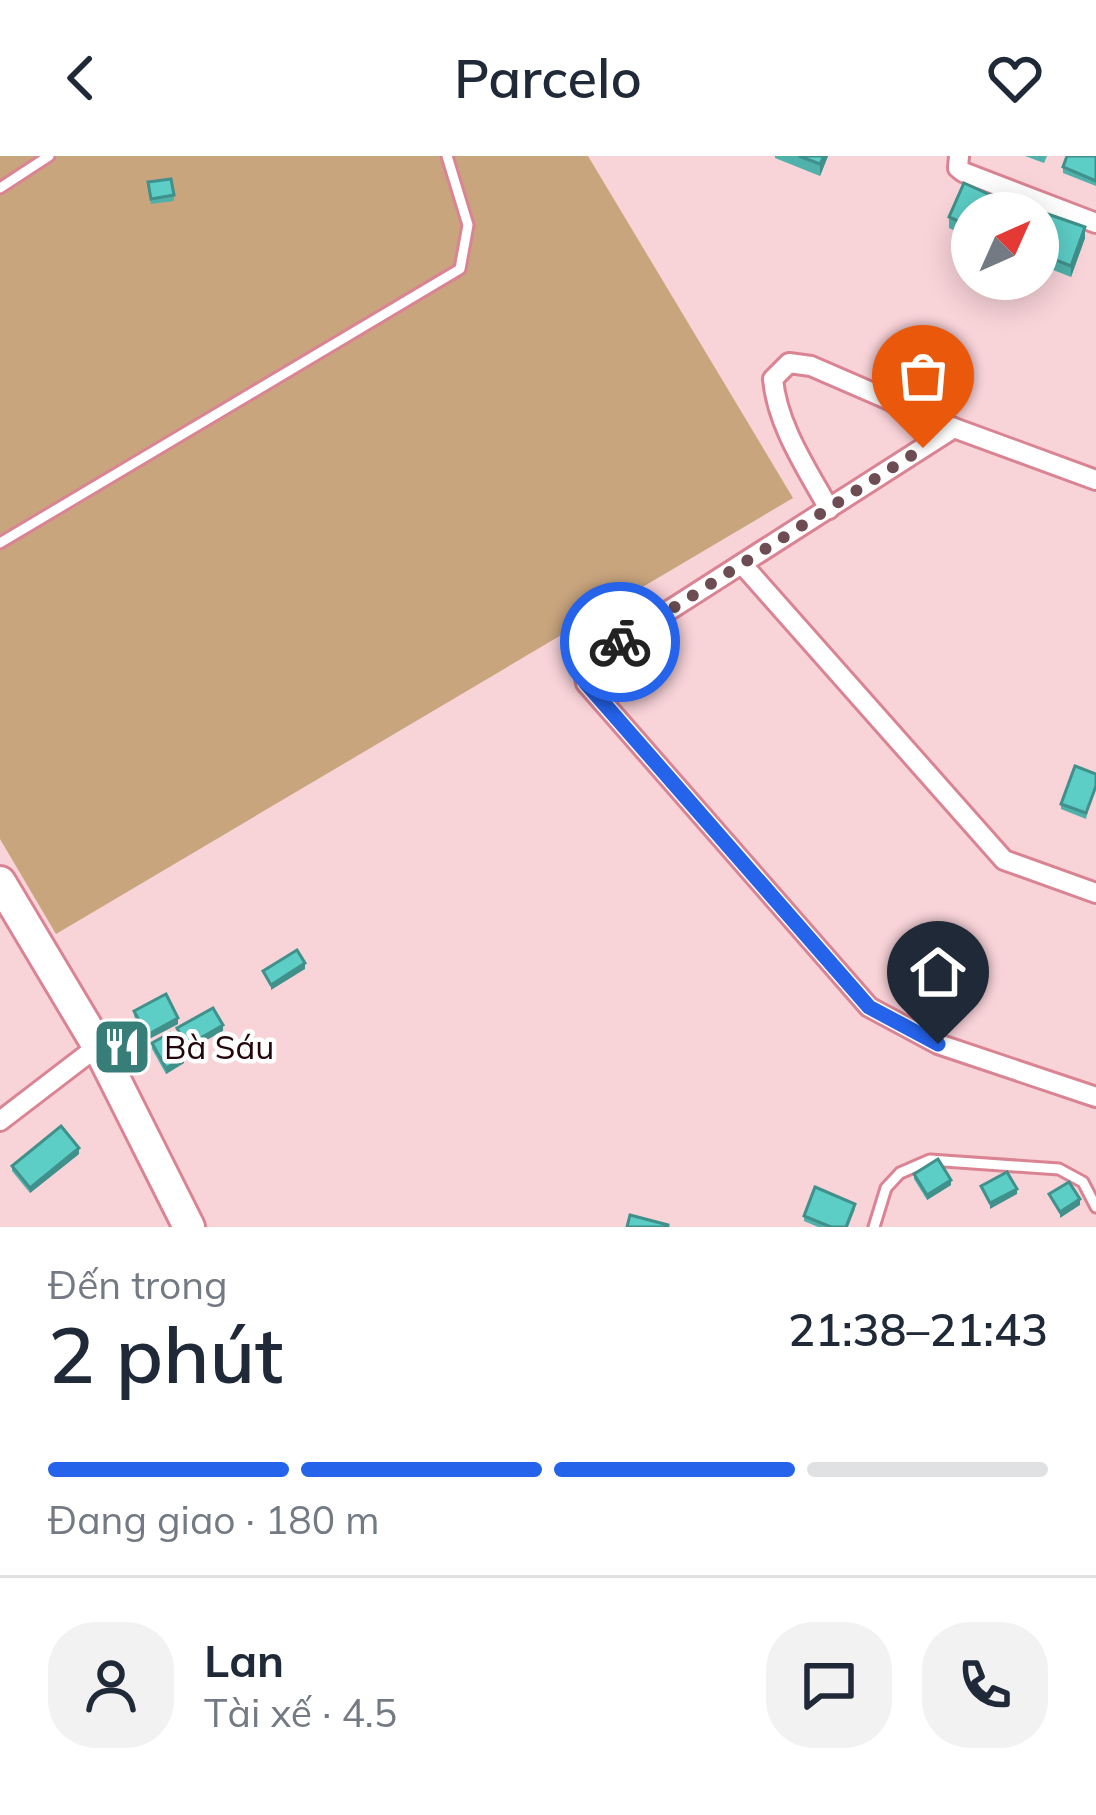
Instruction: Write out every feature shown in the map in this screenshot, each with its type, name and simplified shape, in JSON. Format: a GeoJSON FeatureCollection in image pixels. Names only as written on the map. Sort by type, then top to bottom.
{"type":"FeatureCollection","features":[{"type":"Feature","properties":{"kind":"main road"},"geometry":{"type":"LineString","coordinates":[[0,882],[98,1046],[189,1227]]}},
{"type":"Feature","properties":{"kind":"street"},"geometry":{"type":"LineString","coordinates":[[958,156],[963,172],[1096,223]]}},
{"type":"Feature","properties":{"kind":"street"},"geometry":{"type":"LineString","coordinates":[[829,509],[793,442],[774,392],[773,379],[789,363],[811,365],[954,428],[1096,480]]}},
{"type":"Feature","properties":{"kind":"street"},"geometry":{"type":"LineString","coordinates":[[954,428],[590,661],[584,671],[586,683],[869,1007],[938,1044],[1096,1097]]}},
{"type":"Feature","properties":{"kind":"street"},"geometry":{"type":"LineString","coordinates":[[742,564],[1004,860],[1096,893]]}},
{"type":"Feature","properties":{"kind":"street"},"geometry":{"type":"LineString","coordinates":[[0,1121],[98,1046]]}},
{"type":"Feature","properties":{"kind":"lane"},"geometry":{"type":"LineString","coordinates":[[0,188],[50,156]]}},
{"type":"Feature","properties":{"kind":"lane"},"geometry":{"type":"LineString","coordinates":[[0,543],[460,269],[468,225],[447,156]]}},
{"type":"Feature","properties":{"kind":"lane"},"geometry":{"type":"LineString","coordinates":[[874,1227],[886,1187],[900,1173],[930,1160],[1059,1169],[1084,1182],[1096,1207]]}},
{"type":"Feature","properties":{"kind":"shaded area"},"geometry":{"type":"Polygon","coordinates":[[[0,156],[588,156],[793,498],[56,934],[0,839],[0,156]]]}},
{"type":"Feature","properties":{"kind":"building"},"geometry":{"type":"Polygon","coordinates":[[[799,156],[824,156],[820,164],[799,156]]]}},
{"type":"Feature","properties":{"kind":"building"},"geometry":{"type":"Polygon","coordinates":[[[1067,156],[1096,156],[1096,181],[1063,167],[1067,156]]]}},
{"type":"Feature","properties":{"kind":"building"},"geometry":{"type":"Polygon","coordinates":[[[171,179],[174,195],[151,199],[148,182],[171,179]]]}},
{"type":"Feature","properties":{"kind":"building"},"geometry":{"type":"Polygon","coordinates":[[[964,183],[984,192],[960,192],[964,183]]]}},
{"type":"Feature","properties":{"kind":"building"},"geometry":{"type":"Polygon","coordinates":[[[1059,218],[1085,227],[1071,266],[1059,261],[1059,218]]]}},
{"type":"Feature","properties":{"kind":"building"},"geometry":{"type":"Polygon","coordinates":[[[1075,766],[1096,774],[1086,813],[1061,804],[1075,766]]]}},
{"type":"Feature","properties":{"kind":"building"},"geometry":{"type":"Polygon","coordinates":[[[297,950],[305,963],[271,985],[263,971],[297,950]]]}},
{"type":"Feature","properties":{"kind":"building"},"geometry":{"type":"Polygon","coordinates":[[[166,994],[178,1018],[147,1035],[134,1011],[166,994]]]}},
{"type":"Feature","properties":{"kind":"building"},"geometry":{"type":"Polygon","coordinates":[[[213,1008],[223,1025],[187,1046],[177,1028],[213,1008]]]}},
{"type":"Feature","properties":{"kind":"building"},"geometry":{"type":"Polygon","coordinates":[[[170,1033],[184,1058],[166,1068],[152,1043],[170,1033]]]}},
{"type":"Feature","properties":{"kind":"building"},"geometry":{"type":"Polygon","coordinates":[[[61,1126],[79,1148],[30,1188],[12,1166],[61,1126]]]}},
{"type":"Feature","properties":{"kind":"building"},"geometry":{"type":"Polygon","coordinates":[[[938,1159],[951,1180],[927,1195],[914,1174],[938,1159]]]}},
{"type":"Feature","properties":{"kind":"building"},"geometry":{"type":"Polygon","coordinates":[[[1007,1172],[1017,1189],[990,1203],[981,1186],[1007,1172]]]}},
{"type":"Feature","properties":{"kind":"building"},"geometry":{"type":"Polygon","coordinates":[[[1069,1182],[1080,1199],[1060,1212],[1049,1194],[1069,1182]]]}},
{"type":"Feature","properties":{"kind":"building"},"geometry":{"type":"Polygon","coordinates":[[[815,1187],[855,1204],[846,1227],[831,1227],[804,1216],[815,1187]]]}},
{"type":"Feature","properties":{"kind":"building"},"geometry":{"type":"Polygon","coordinates":[[[630,1215],[668,1225],[668,1227],[627,1227],[630,1215]]]}},
{"type":"Feature","properties":{"kind":"way so far"},"geometry":{"type":"LineString","coordinates":[[620,642],[923,448]]}},
{"type":"Feature","properties":{"kind":"place","name":"Bà Sáu"},"geometry":{"type":"Point","coordinates":[122,1047]}},
{"type":"Feature","properties":{"kind":"route"},"geometry":{"type":"LineString","coordinates":[[620,642],[590,661],[584,671],[586,683],[869,1007],[938,1044]]}}]}
